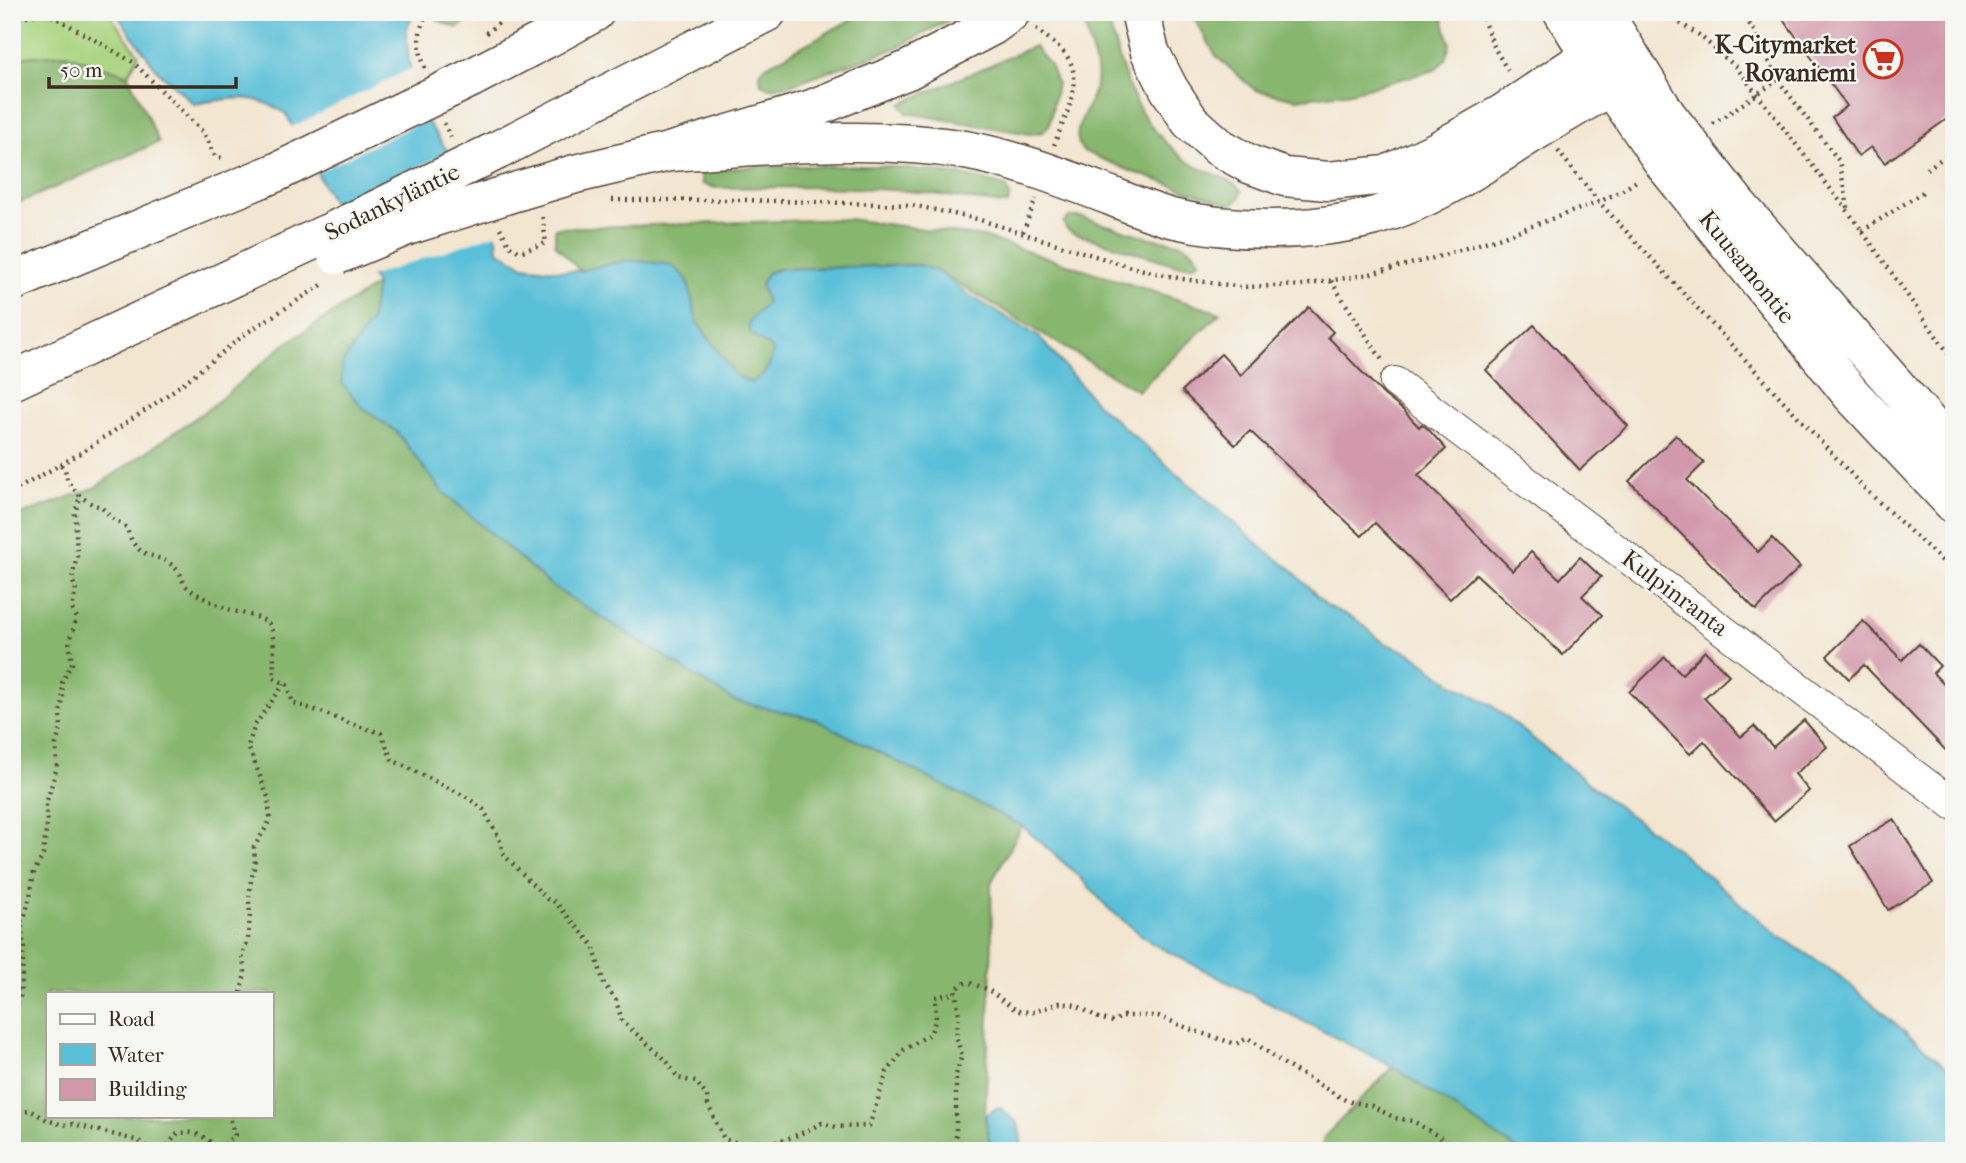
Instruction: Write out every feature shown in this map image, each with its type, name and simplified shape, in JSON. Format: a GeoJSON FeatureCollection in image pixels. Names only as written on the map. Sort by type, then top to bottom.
{"type":"FeatureCollection","features":[{"type":"Feature","properties":{"kind":"main road"},"geometry":{"type":"LineString","coordinates":[[12,282],[277,172],[471,78],[595,12]]}},
{"type":"Feature","properties":{"kind":"main road","name":"Sodankyläntie"},"geometry":{"type":"LineString","coordinates":[[331,257],[498,150],[767,12]]}},
{"type":"Feature","properties":{"kind":"main road"},"geometry":{"type":"LineString","coordinates":[[1140,12],[1150,52],[1169,89],[1190,121],[1219,147],[1249,164],[1285,177],[1328,181],[1386,175],[1437,151],[1612,52]]}},
{"type":"Feature","properties":{"kind":"main road","name":"Kuusamontie"},"geometry":{"type":"LineString","coordinates":[[1563,12],[1612,52],[1667,114],[1736,204],[1954,452]]}},
{"type":"Feature","properties":{"kind":"main road"},"geometry":{"type":"LineString","coordinates":[[12,381],[271,261],[315,265],[407,226],[530,200],[575,174],[669,152],[809,110],[896,75],[992,26],[1023,21]]}},
{"type":"Feature","properties":{"kind":"main road"},"geometry":{"type":"LineString","coordinates":[[669,152],[803,144],[911,143],[967,151],[1024,164],[1169,217],[1222,227],[1293,228],[1350,222],[1378,215],[1427,196],[1467,176],[1612,52]]}},
{"type":"Feature","properties":{"kind":"main road","name":"Kuusamontie"},"geometry":{"type":"LineString","coordinates":[[1612,52],[1665,165],[1851,394],[1954,504]]}},
{"type":"Feature","properties":{"kind":"street","name":"Kulpinranta"},"geometry":{"type":"LineString","coordinates":[[1395,382],[1954,805]]}},
{"type":"Feature","properties":{"kind":"path"},"geometry":{"type":"LineString","coordinates":[[12,18],[46,12],[133,62],[204,133],[215,156]]}},
{"type":"Feature","properties":{"kind":"path"},"geometry":{"type":"LineString","coordinates":[[1480,12],[1495,49],[1515,81]]}},
{"type":"Feature","properties":{"kind":"path"},"geometry":{"type":"LineString","coordinates":[[1662,12],[1699,35],[1736,67],[1850,214],[1954,361]]}},
{"type":"Feature","properties":{"kind":"path"},"geometry":{"type":"LineString","coordinates":[[1741,12],[1755,32],[1778,80],[1839,162],[1850,214]]}},
{"type":"Feature","properties":{"kind":"path"},"geometry":{"type":"LineString","coordinates":[[1023,21],[1058,47],[1067,56],[1072,67],[1074,92],[1050,156]]}},
{"type":"Feature","properties":{"kind":"path"},"geometry":{"type":"LineString","coordinates":[[1703,131],[1778,80]]}},
{"type":"Feature","properties":{"kind":"path"},"geometry":{"type":"LineString","coordinates":[[1557,150],[1599,202],[1866,489],[1954,572]]}},
{"type":"Feature","properties":{"kind":"path"},"geometry":{"type":"LineString","coordinates":[[1927,169],[1954,150]]}},
{"type":"Feature","properties":{"kind":"path"},"geometry":{"type":"LineString","coordinates":[[1023,232],[1039,192]]}},
{"type":"Feature","properties":{"kind":"path"},"geometry":{"type":"LineString","coordinates":[[1862,231],[1923,192]]}},
{"type":"Feature","properties":{"kind":"path"},"geometry":{"type":"LineString","coordinates":[[520,252],[545,243],[530,200]]}},
{"type":"Feature","properties":{"kind":"path"},"geometry":{"type":"LineString","coordinates":[[12,492],[61,464],[181,385],[248,332],[320,285],[331,257]]}},
{"type":"Feature","properties":{"kind":"path"},"geometry":{"type":"LineString","coordinates":[[1331,281],[1395,382]]}},
{"type":"Feature","properties":{"kind":"path"},"geometry":{"type":"LineString","coordinates":[[61,464],[68,482],[80,496],[101,507],[127,528],[136,549],[162,559],[179,571],[186,586],[212,602],[269,624],[273,633],[274,678],[287,685],[293,703],[381,733],[391,760],[465,796],[483,809],[499,838],[504,855],[547,899],[555,902],[593,945],[604,984],[616,1000],[622,1021],[666,1060],[678,1078],[696,1082],[707,1096],[708,1105],[723,1139],[740,1145],[762,1146],[787,1139],[822,1123],[836,1127],[869,1126],[887,1072],[904,1050],[930,1034],[936,1019],[935,997],[956,993]]}},
{"type":"Feature","properties":{"kind":"path"},"geometry":{"type":"LineString","coordinates":[[12,1017],[20,998],[23,948],[21,921],[30,897],[34,872],[43,855],[47,823],[46,804],[57,767],[56,744],[61,728],[62,683],[72,663],[69,641],[77,618],[72,609],[75,589],[72,579],[77,556],[75,513],[80,496]]}},
{"type":"Feature","properties":{"kind":"path"},"geometry":{"type":"LineString","coordinates":[[241,992],[245,972],[242,955],[248,940],[249,900],[255,864],[254,847],[270,817],[268,797],[248,746],[255,725],[284,684]]}},
{"type":"Feature","properties":{"kind":"path"},"geometry":{"type":"LineString","coordinates":[[956,1151],[956,1075],[962,1055],[956,1037],[959,1016],[955,989],[967,982],[987,989],[1017,1011],[1034,1012],[1059,1003],[1076,1005],[1112,1022],[1122,1016],[1158,1016],[1236,1044],[1248,1038],[1287,1066],[1347,1101],[1372,1106],[1395,1118],[1413,1121],[1467,1151]]}},
{"type":"Feature","properties":{"kind":"path"},"geometry":{"type":"LineString","coordinates":[[12,1112],[30,1110],[63,1125],[73,1124],[139,1141],[152,1151]]}},
{"type":"Feature","properties":{"kind":"path"},"geometry":{"type":"LineString","coordinates":[[163,1151],[178,1133],[190,1132],[204,1136],[220,1150],[235,1135],[230,1118]]}},
{"type":"Feature","properties":{"kind":"green space"},"geometry":{"type":"Polygon","coordinates":[[[12,12],[108,12],[139,55],[128,75],[65,54],[12,58],[12,12]]]}},
{"type":"Feature","properties":{"kind":"green space"},"geometry":{"type":"Polygon","coordinates":[[[436,12],[484,12],[457,28],[437,20],[436,12]]]}},
{"type":"Feature","properties":{"kind":"green space"},"geometry":{"type":"Polygon","coordinates":[[[865,12],[964,12],[896,48],[789,85],[770,88],[761,84],[760,73],[764,67],[865,12]]]}},
{"type":"Feature","properties":{"kind":"green space"},"geometry":{"type":"Polygon","coordinates":[[[1085,12],[1106,12],[1135,101],[1156,132],[1187,161],[1237,186],[1242,191],[1239,199],[1231,205],[1133,172],[1083,151],[1077,135],[1094,93],[1097,75],[1086,30],[1085,12]]]}},
{"type":"Feature","properties":{"kind":"green space"},"geometry":{"type":"Polygon","coordinates":[[[1192,12],[1441,12],[1450,43],[1446,59],[1435,70],[1351,92],[1297,99],[1255,90],[1217,57],[1192,12]]]}},
{"type":"Feature","properties":{"kind":"green space"},"geometry":{"type":"Polygon","coordinates":[[[1034,46],[1050,65],[1057,83],[1049,126],[1043,132],[1030,134],[907,113],[901,104],[1034,46]]]}},
{"type":"Feature","properties":{"kind":"green space"},"geometry":{"type":"Polygon","coordinates":[[[65,54],[128,75],[159,142],[12,206],[12,58],[65,54]]]}},
{"type":"Feature","properties":{"kind":"green space"},"geometry":{"type":"Polygon","coordinates":[[[761,166],[881,166],[945,173],[991,182],[1006,187],[1010,196],[1008,204],[892,190],[817,187],[716,188],[702,184],[701,175],[708,171],[761,166]]]}},
{"type":"Feature","properties":{"kind":"green space"},"geometry":{"type":"Polygon","coordinates":[[[1069,217],[1080,217],[1151,238],[1183,244],[1200,260],[1194,265],[1177,265],[1073,233],[1063,223],[1069,217]]]}},
{"type":"Feature","properties":{"kind":"green space"},"geometry":{"type":"Polygon","coordinates":[[[848,219],[983,237],[1220,313],[1138,391],[941,273],[919,265],[779,269],[767,273],[761,285],[767,302],[750,333],[773,350],[768,369],[753,383],[736,376],[697,322],[687,279],[628,260],[580,271],[555,244],[555,228],[848,219]]]}},
{"type":"Feature","properties":{"kind":"green space"},"geometry":{"type":"Polygon","coordinates":[[[376,285],[371,321],[342,364],[362,407],[397,432],[441,490],[552,586],[735,701],[815,719],[1022,826],[991,883],[992,944],[985,1116],[991,1151],[48,1151],[12,1145],[12,518],[94,488],[211,407],[284,345],[376,285]]]}},
{"type":"Feature","properties":{"kind":"green space"},"geometry":{"type":"Polygon","coordinates":[[[1393,1067],[1520,1151],[1320,1151],[1324,1137],[1393,1067]]]}},
{"type":"Feature","properties":{"kind":"water"},"geometry":{"type":"Polygon","coordinates":[[[115,12],[414,12],[406,30],[409,63],[426,119],[497,238],[498,250],[524,266],[562,271],[580,271],[628,260],[672,265],[687,279],[697,322],[736,376],[752,383],[767,369],[773,350],[750,333],[749,322],[767,302],[761,285],[767,273],[779,269],[919,265],[941,273],[966,293],[1039,337],[1097,404],[1267,552],[1290,568],[1327,606],[1357,620],[1384,643],[1412,654],[1451,683],[1490,704],[1612,802],[1675,848],[1775,933],[1838,975],[1954,1073],[1954,1151],[1520,1151],[1393,1067],[1153,944],[1109,909],[1079,876],[1022,826],[815,719],[735,701],[552,586],[441,490],[397,432],[362,407],[342,384],[342,364],[371,321],[376,285],[286,114],[252,99],[231,98],[194,104],[157,70],[115,12]]]}},
{"type":"Feature","properties":{"kind":"water"},"geometry":{"type":"Polygon","coordinates":[[[998,1107],[1018,1123],[1023,1151],[991,1151],[985,1116],[998,1107]]]}},
{"type":"Feature","properties":{"kind":"pier"},"geometry":{"type":"Polygon","coordinates":[[[414,67],[429,118],[314,174],[290,128],[414,67]]]}},
{"type":"Feature","properties":{"kind":"pier"},"geometry":{"type":"Polygon","coordinates":[[[451,151],[498,233],[369,277],[333,209],[451,151]]]}},
{"type":"Feature","properties":{"kind":"building","name":"K-Citymarket Rovaniemi"},"geometry":{"type":"Polygon","coordinates":[[[1778,12],[1954,12],[1954,114],[1885,163],[1871,147],[1858,156],[1832,117],[1847,106],[1778,12]]]}},
{"type":"Feature","properties":{"kind":"building"},"geometry":{"type":"Polygon","coordinates":[[[1309,307],[1333,332],[1328,337],[1384,395],[1419,427],[1422,424],[1428,429],[1446,449],[1418,475],[1513,571],[1531,552],[1560,579],[1580,557],[1601,577],[1582,596],[1602,615],[1563,655],[1476,574],[1450,599],[1375,523],[1362,536],[1250,431],[1235,445],[1182,391],[1221,354],[1241,375],[1309,307]]]}},
{"type":"Feature","properties":{"kind":"building"},"geometry":{"type":"Polygon","coordinates":[[[1534,325],[1628,426],[1580,470],[1486,370],[1534,325]]]}},
{"type":"Feature","properties":{"kind":"building"},"geometry":{"type":"Polygon","coordinates":[[[1676,435],[1704,463],[1687,480],[1758,552],[1772,538],[1800,567],[1756,610],[1629,481],[1676,435]]]}},
{"type":"Feature","properties":{"kind":"building"},"geometry":{"type":"Polygon","coordinates":[[[1863,621],[1902,660],[1919,644],[1940,666],[1933,673],[1954,695],[1954,759],[1864,665],[1849,679],[1827,656],[1863,621]]]}},
{"type":"Feature","properties":{"kind":"building"},"geometry":{"type":"Polygon","coordinates":[[[1705,651],[1729,675],[1704,698],[1741,737],[1754,726],[1773,747],[1804,720],[1827,747],[1795,774],[1809,791],[1774,821],[1704,741],[1690,754],[1629,692],[1665,657],[1682,674],[1705,651]]]}},
{"type":"Feature","properties":{"kind":"building"},"geometry":{"type":"Polygon","coordinates":[[[1894,819],[1933,883],[1888,910],[1850,846],[1894,819]]]}},
{"type":"Feature","properties":{"kind":"place","name":"K-Citymarket Rovaniemi"},"geometry":{"type":"Point","coordinates":[1883,59]}}]}
